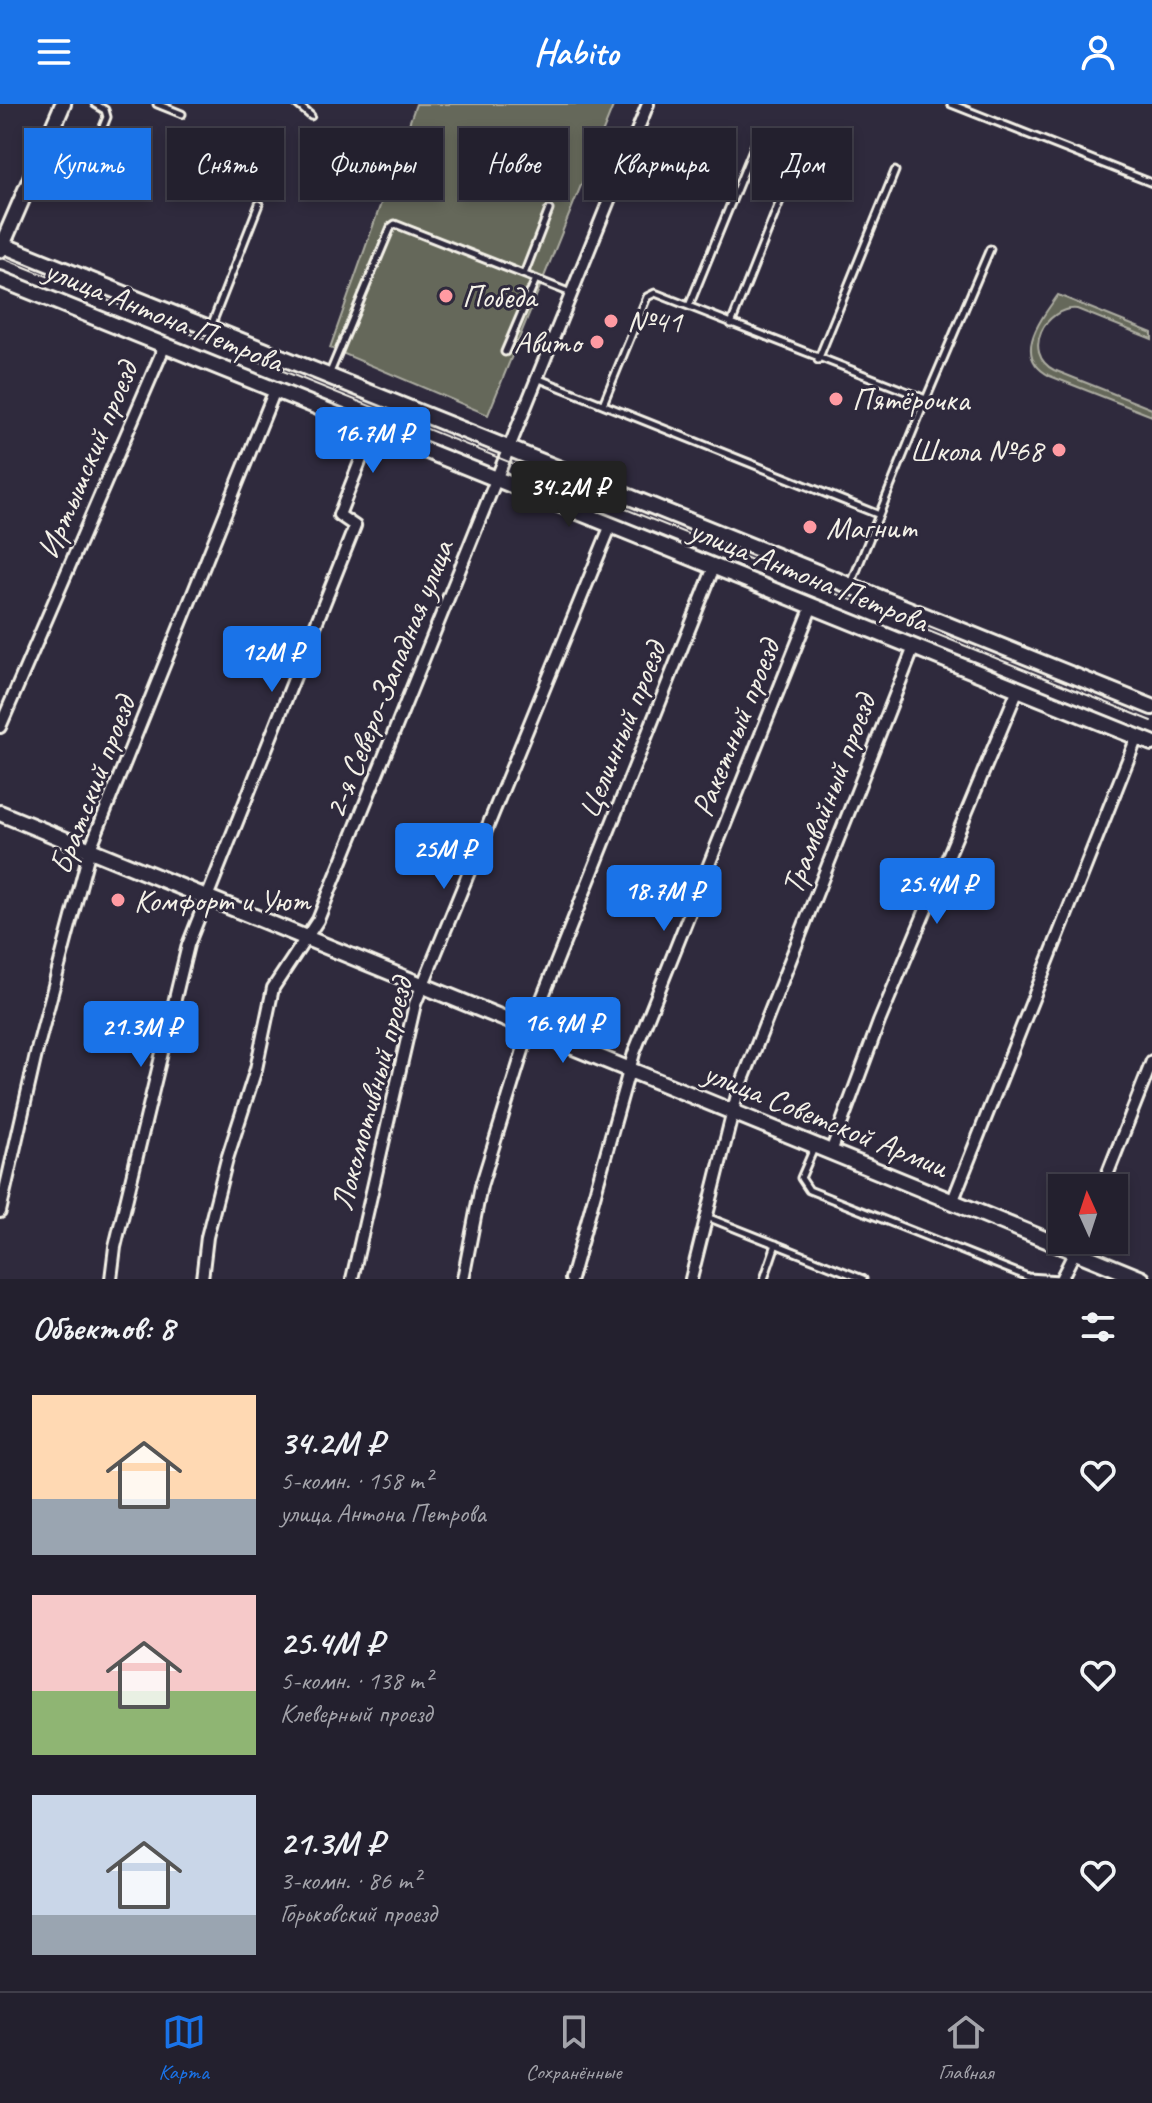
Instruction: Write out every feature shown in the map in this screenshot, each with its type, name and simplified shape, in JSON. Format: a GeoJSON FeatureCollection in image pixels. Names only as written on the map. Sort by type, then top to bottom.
{"type":"FeatureCollection","features":[{"type":"Feature","properties":{"kind":"main road"},"geometry":{"type":"LineString","coordinates":[[53,128],[63,104]]}},
{"type":"Feature","properties":{"kind":"main road"},"geometry":{"type":"LineString","coordinates":[[1,246],[24,196]]}},
{"type":"Feature","properties":{"kind":"main road","name":"улица Антона Петрова"},"geometry":{"type":"LineString","coordinates":[[1,246],[211,327],[1152,707]]}},
{"type":"Feature","properties":{"kind":"main road","name":"улица Антона Петрова"},"geometry":{"type":"LineString","coordinates":[[0,279],[1152,743]]}},
{"type":"Feature","properties":{"kind":"main road","name":"улица Советской Армии"},"geometry":{"type":"LineString","coordinates":[[0,813],[308,937],[529,1031],[815,1146],[1048,1235]]}},
{"type":"Feature","properties":{"kind":"main road","name":"улица Советской Армии"},"geometry":{"type":"LineString","coordinates":[[1094,1254],[1142,1279]]}},
{"type":"Feature","properties":{"kind":"street","name":"2-я Северо-Западная улица"},"geometry":{"type":"LineString","coordinates":[[202,1279],[207,1237],[227,1159],[256,1069],[273,988],[288,961],[308,937],[324,905],[648,104]]}},
{"type":"Feature","properties":{"kind":"street","name":"Иртышский проезд"},"geometry":{"type":"LineString","coordinates":[[0,727],[165,345]]}},
{"type":"Feature","properties":{"kind":"street","name":"Братский проезд"},"geometry":{"type":"LineString","coordinates":[[0,1212],[37,1050],[90,849],[275,390]]}},
{"type":"Feature","properties":{"kind":"street"},"geometry":{"type":"LineString","coordinates":[[111,1279],[115,1247],[188,945],[355,526],[339,515],[373,429]]}},
{"type":"Feature","properties":{"kind":"street","name":"Локомотивный проезд"},"geometry":{"type":"LineString","coordinates":[[352,1279],[383,1135],[422,987],[611,525]]}},
{"type":"Feature","properties":{"kind":"street","name":"Целинный проезд"},"geometry":{"type":"LineString","coordinates":[[463,1279],[481,1186],[529,1031],[714,567]]}},
{"type":"Feature","properties":{"kind":"street","name":"Ракетный проезд"},"geometry":{"type":"LineString","coordinates":[[571,1279],[629,1070],[812,606]]}},
{"type":"Feature","properties":{"kind":"street","name":"Трамвайный проезд"},"geometry":{"type":"LineString","coordinates":[[691,1279],[733,1111],[914,647]]}},
{"type":"Feature","properties":{"kind":"street"},"geometry":{"type":"LineString","coordinates":[[831,1152],[879,1022],[1018,689]]}},
{"type":"Feature","properties":{"kind":"street"},"geometry":{"type":"LineString","coordinates":[[953,1200],[1137,737]]}},
{"type":"Feature","properties":{"kind":"street"},"geometry":{"type":"LineString","coordinates":[[1108,1174],[1152,1061]]}},
{"type":"Feature","properties":{"kind":"street"},"geometry":{"type":"LineString","coordinates":[[1061,1279],[1074,1254]]}},
{"type":"Feature","properties":{"kind":"lane"},"geometry":{"type":"LineString","coordinates":[[95,104],[105,110],[107,117],[103,128]]}},
{"type":"Feature","properties":{"kind":"lane"},"geometry":{"type":"LineString","coordinates":[[157,104],[182,114]]}},
{"type":"Feature","properties":{"kind":"lane"},"geometry":{"type":"LineString","coordinates":[[297,104],[311,116]]}},
{"type":"Feature","properties":{"kind":"lane"},"geometry":{"type":"LineString","coordinates":[[951,104],[1152,183]]}},
{"type":"Feature","properties":{"kind":"lane"},"geometry":{"type":"LineString","coordinates":[[689,306],[760,132],[801,148],[731,324]]}},
{"type":"Feature","properties":{"kind":"lane"},"geometry":{"type":"LineString","coordinates":[[818,360],[895,171]]}},
{"type":"Feature","properties":{"kind":"lane"},"geometry":{"type":"LineString","coordinates":[[211,327],[259,204]]}},
{"type":"Feature","properties":{"kind":"lane"},"geometry":{"type":"LineString","coordinates":[[524,274],[549,210]]}},
{"type":"Feature","properties":{"kind":"lane"},"geometry":{"type":"LineString","coordinates":[[329,376],[391,227],[395,224],[572,294]]}},
{"type":"Feature","properties":{"kind":"lane"},"geometry":{"type":"LineString","coordinates":[[850,585],[990,249]]}},
{"type":"Feature","properties":{"kind":"lane"},"geometry":{"type":"LineString","coordinates":[[505,352],[536,279]]}},
{"type":"Feature","properties":{"kind":"lane"},"geometry":{"type":"LineString","coordinates":[[603,404],[647,297],[655,293],[818,360],[926,399]]}},
{"type":"Feature","properties":{"kind":"lane"},"geometry":{"type":"LineString","coordinates":[[537,378],[877,514]]}},
{"type":"Feature","properties":{"kind":"lane"},"geometry":{"type":"LineString","coordinates":[[815,1146],[801,1178],[809,1190],[1028,1277],[1061,1279]]}},
{"type":"Feature","properties":{"kind":"lane"},"geometry":{"type":"LineString","coordinates":[[706,1217],[863,1279]]}},
{"type":"Feature","properties":{"kind":"lane"},"geometry":{"type":"LineString","coordinates":[[764,1279],[776,1244]]}},
{"type":"Feature","properties":{"kind":"green space"},"geometry":{"type":"Polygon","coordinates":[[[416,104],[614,104],[604,128],[584,128],[584,178],[488,415],[330,348],[382,200],[443,200],[443,128],[408,128],[416,104]]]}},
{"type":"Feature","properties":{"kind":"green space"},"geometry":{"type":"Polygon","coordinates":[[[1058,295],[1152,333],[1152,339],[1077,309],[1065,310],[1047,322],[1041,332],[1039,353],[1044,362],[1054,370],[1152,409],[1152,416],[1050,376],[1038,368],[1032,358],[1033,337],[1058,295]]]}},
{"type":"Feature","properties":{"kind":"tram line"},"geometry":{"type":"LineString","coordinates":[[0,257],[1152,721]]}},
{"type":"Feature","properties":{"kind":"place","name":"Победа"},"geometry":{"type":"Point","coordinates":[446,296]}},
{"type":"Feature","properties":{"kind":"place","name":"№41"},"geometry":{"type":"Point","coordinates":[611,321]}},
{"type":"Feature","properties":{"kind":"place","name":"Авито"},"geometry":{"type":"Point","coordinates":[597,342]}},
{"type":"Feature","properties":{"kind":"place","name":"Пятёрочка"},"geometry":{"type":"Point","coordinates":[836,399]}},
{"type":"Feature","properties":{"kind":"place","name":"Школа №68"},"geometry":{"type":"Point","coordinates":[1059,450]}},
{"type":"Feature","properties":{"kind":"place","name":"Магнит"},"geometry":{"type":"Point","coordinates":[810,527]}},
{"type":"Feature","properties":{"kind":"place","name":"Комфорт и Уют"},"geometry":{"type":"Point","coordinates":[118,900]}}]}
